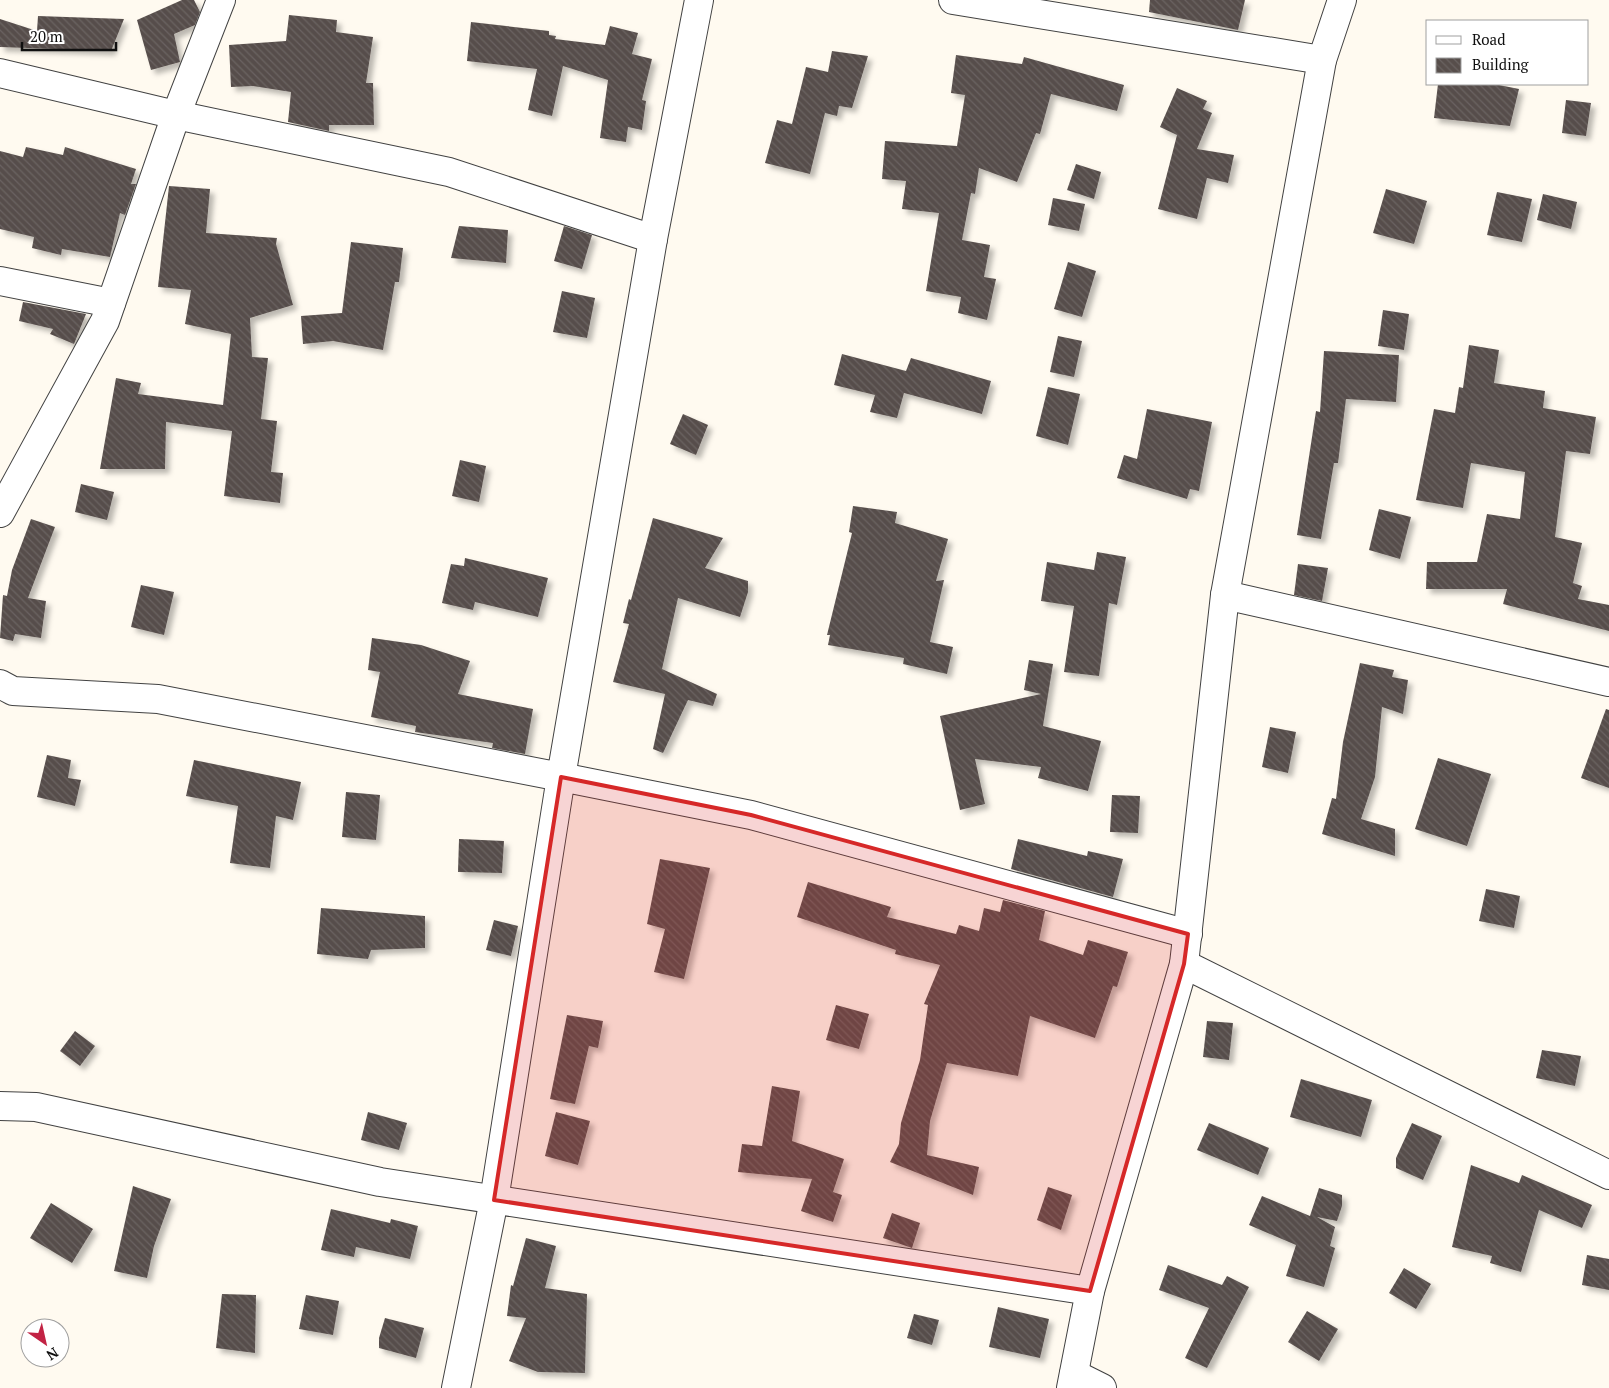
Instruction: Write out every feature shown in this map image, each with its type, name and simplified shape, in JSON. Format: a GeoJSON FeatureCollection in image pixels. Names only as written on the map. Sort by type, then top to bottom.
{"type":"FeatureCollection","features":[{"type":"Feature","properties":{"kind":"street"},"geometry":{"type":"LineString","coordinates":[[0,513],[97,337],[112,303],[176,115],[221,0]]}},
{"type":"Feature","properties":{"kind":"street"},"geometry":{"type":"LineString","coordinates":[[456,1388],[494,1200],[561,777],[653,240],[699,0]]}},
{"type":"Feature","properties":{"kind":"street"},"geometry":{"type":"LineString","coordinates":[[953,0],[1322,60]]}},
{"type":"Feature","properties":{"kind":"street"},"geometry":{"type":"LineString","coordinates":[[1102,1388],[1073,1381],[1090,1291],[1184,964],[1224,595],[1322,60],[1342,0]]}},
{"type":"Feature","properties":{"kind":"street"},"geometry":{"type":"LineString","coordinates":[[0,73],[176,115],[449,172],[653,240]]}},
{"type":"Feature","properties":{"kind":"street"},"geometry":{"type":"LineString","coordinates":[[0,280],[112,303]]}},
{"type":"Feature","properties":{"kind":"street"},"geometry":{"type":"LineString","coordinates":[[1224,595],[1609,682]]}},
{"type":"Feature","properties":{"kind":"street"},"geometry":{"type":"LineString","coordinates":[[0,684],[13,691],[158,699],[750,815],[1188,934]]}},
{"type":"Feature","properties":{"kind":"street"},"geometry":{"type":"LineString","coordinates":[[1184,964],[1609,1175]]}},
{"type":"Feature","properties":{"kind":"street"},"geometry":{"type":"LineString","coordinates":[[0,1106],[36,1107],[380,1182],[1090,1291]]}},
{"type":"Feature","properties":{"kind":"highlighted area"},"geometry":{"type":"Polygon","coordinates":[[[561,777],[751,815],[1188,934],[1184,964],[1090,1291],[494,1200],[561,777]]]}},
{"type":"Feature","properties":{"kind":"building"},"geometry":{"type":"Polygon","coordinates":[[[182,0],[194,0],[200,12],[195,25],[174,34],[180,62],[151,70],[137,20],[182,0]]]}},
{"type":"Feature","properties":{"kind":"building"},"geometry":{"type":"Polygon","coordinates":[[[1150,0],[1245,0],[1238,30],[1149,12],[1150,0]]]}},
{"type":"Feature","properties":{"kind":"building"},"geometry":{"type":"Polygon","coordinates":[[[289,15],[337,20],[336,32],[373,37],[366,83],[373,83],[374,125],[329,125],[329,131],[288,122],[291,92],[253,86],[231,87],[229,45],[286,41],[289,15]]]}},
{"type":"Feature","properties":{"kind":"building"},"geometry":{"type":"Polygon","coordinates":[[[38,16],[124,19],[111,51],[0,47],[0,19],[37,31],[38,16]]]}},
{"type":"Feature","properties":{"kind":"building"},"geometry":{"type":"Polygon","coordinates":[[[471,22],[549,31],[549,35],[556,36],[555,39],[605,45],[610,26],[638,33],[632,54],[652,59],[642,100],[646,101],[642,130],[628,127],[626,142],[600,138],[608,80],[563,66],[552,116],[528,110],[537,69],[467,61],[471,22]]]}},
{"type":"Feature","properties":{"kind":"building"},"geometry":{"type":"Polygon","coordinates":[[[832,51],[868,56],[852,108],[839,106],[837,116],[825,113],[810,174],[765,163],[777,120],[792,124],[806,67],[828,72],[832,51]]]}},
{"type":"Feature","properties":{"kind":"building"},"geometry":{"type":"Polygon","coordinates":[[[956,55],[1022,64],[1024,57],[1124,85],[1117,111],[1051,94],[1040,134],[1036,133],[1017,182],[979,168],[975,194],[971,193],[962,240],[990,245],[984,277],[996,279],[987,320],[958,313],[961,297],[926,291],[939,213],[902,209],[906,181],[882,179],[885,141],[957,146],[965,95],[951,93],[956,55]]]}},
{"type":"Feature","properties":{"kind":"building"},"geometry":{"type":"Polygon","coordinates":[[[1438,85],[1499,85],[1519,89],[1510,126],[1434,118],[1438,85]]]}},
{"type":"Feature","properties":{"kind":"building"},"geometry":{"type":"Polygon","coordinates":[[[1177,88],[1207,101],[1203,109],[1212,113],[1197,149],[1234,155],[1228,183],[1207,178],[1197,219],[1158,209],[1177,135],[1160,127],[1177,88]]]}},
{"type":"Feature","properties":{"kind":"building"},"geometry":{"type":"Polygon","coordinates":[[[1566,100],[1591,103],[1586,136],[1562,133],[1566,100]]]}},
{"type":"Feature","properties":{"kind":"building"},"geometry":{"type":"Polygon","coordinates":[[[26,147],[63,155],[65,147],[136,169],[131,184],[136,184],[125,215],[120,213],[110,257],[62,249],[61,255],[32,248],[34,237],[0,229],[0,151],[23,157],[26,147]]]}},
{"type":"Feature","properties":{"kind":"building"},"geometry":{"type":"Polygon","coordinates":[[[1076,164],[1101,172],[1094,199],[1067,190],[1076,164]]]}},
{"type":"Feature","properties":{"kind":"building"},"geometry":{"type":"Polygon","coordinates":[[[169,186],[210,189],[206,233],[277,238],[276,244],[293,305],[250,318],[252,357],[268,358],[261,419],[277,421],[271,472],[283,473],[280,503],[224,496],[232,431],[166,422],[165,469],[100,469],[116,378],[141,383],[138,394],[223,405],[231,334],[185,324],[191,290],[158,287],[169,186]]]}},
{"type":"Feature","properties":{"kind":"building"},"geometry":{"type":"Polygon","coordinates":[[[1386,189],[1427,201],[1414,244],[1373,233],[1386,189]]]}},
{"type":"Feature","properties":{"kind":"building"},"geometry":{"type":"Polygon","coordinates":[[[1497,192],[1532,199],[1522,242],[1487,235],[1497,192]]]}},
{"type":"Feature","properties":{"kind":"building"},"geometry":{"type":"Polygon","coordinates":[[[1543,194],[1577,202],[1571,229],[1537,220],[1543,194]]]}},
{"type":"Feature","properties":{"kind":"building"},"geometry":{"type":"Polygon","coordinates":[[[1053,198],[1085,204],[1079,231],[1048,225],[1053,198]]]}},
{"type":"Feature","properties":{"kind":"building"},"geometry":{"type":"Polygon","coordinates":[[[459,226],[508,230],[506,263],[451,258],[459,226]]]}},
{"type":"Feature","properties":{"kind":"building"},"geometry":{"type":"Polygon","coordinates":[[[564,226],[592,235],[582,269],[554,261],[564,226]]]}},
{"type":"Feature","properties":{"kind":"building"},"geometry":{"type":"Polygon","coordinates":[[[351,242],[403,248],[399,282],[395,282],[383,350],[333,341],[303,344],[301,316],[342,313],[351,242]]]}},
{"type":"Feature","properties":{"kind":"building"},"geometry":{"type":"Polygon","coordinates":[[[1068,262],[1096,271],[1082,317],[1054,309],[1068,262]]]}},
{"type":"Feature","properties":{"kind":"building"},"geometry":{"type":"Polygon","coordinates":[[[562,291],[595,298],[587,338],[553,332],[562,291]]]}},
{"type":"Feature","properties":{"kind":"building"},"geometry":{"type":"Polygon","coordinates":[[[23,302],[86,314],[74,344],[50,334],[53,329],[19,321],[23,302]]]}},
{"type":"Feature","properties":{"kind":"building"},"geometry":{"type":"Polygon","coordinates":[[[1383,310],[1409,314],[1404,350],[1378,346],[1383,310]]]}},
{"type":"Feature","properties":{"kind":"building"},"geometry":{"type":"Polygon","coordinates":[[[1058,336],[1082,341],[1074,377],[1050,372],[1058,336]]]}},
{"type":"Feature","properties":{"kind":"building"},"geometry":{"type":"Polygon","coordinates":[[[1469,345],[1499,350],[1494,383],[1545,391],[1543,408],[1596,417],[1590,454],[1566,451],[1555,537],[1582,543],[1573,583],[1582,586],[1578,599],[1609,605],[1609,631],[1503,604],[1507,589],[1426,589],[1427,562],[1477,562],[1487,514],[1520,519],[1525,472],[1471,463],[1463,508],[1416,500],[1434,409],[1455,413],[1459,387],[1463,388],[1469,345]]]}},
{"type":"Feature","properties":{"kind":"building"},"geometry":{"type":"Polygon","coordinates":[[[1324,351],[1399,355],[1396,402],[1346,399],[1338,463],[1334,463],[1321,539],[1297,535],[1316,411],[1320,412],[1324,351]]]}},
{"type":"Feature","properties":{"kind":"building"},"geometry":{"type":"Polygon","coordinates":[[[842,354],[906,371],[911,358],[991,381],[982,414],[904,393],[897,418],[870,412],[875,395],[834,385],[842,354]]]}},
{"type":"Feature","properties":{"kind":"building"},"geometry":{"type":"Polygon","coordinates":[[[1048,387],[1080,394],[1068,445],[1036,436],[1048,387]]]}},
{"type":"Feature","properties":{"kind":"building"},"geometry":{"type":"Polygon","coordinates":[[[1147,409],[1212,422],[1199,491],[1190,489],[1187,499],[1117,478],[1124,455],[1137,459],[1147,409]]]}},
{"type":"Feature","properties":{"kind":"building"},"geometry":{"type":"Polygon","coordinates":[[[683,414],[708,425],[696,455],[670,444],[683,414]]]}},
{"type":"Feature","properties":{"kind":"building"},"geometry":{"type":"Polygon","coordinates":[[[460,460],[486,466],[479,502],[452,496],[460,460]]]}},
{"type":"Feature","properties":{"kind":"building"},"geometry":{"type":"Polygon","coordinates":[[[81,484],[114,492],[107,520],[75,512],[81,484]]]}},
{"type":"Feature","properties":{"kind":"building"},"geometry":{"type":"Polygon","coordinates":[[[853,506],[897,512],[895,523],[948,539],[936,581],[944,580],[930,642],[953,647],[947,674],[903,664],[904,658],[828,645],[830,635],[827,635],[852,533],[849,532],[853,506]]]}},
{"type":"Feature","properties":{"kind":"building"},"geometry":{"type":"Polygon","coordinates":[[[1379,509],[1411,517],[1400,559],[1369,550],[1379,509]]]}},
{"type":"Feature","properties":{"kind":"building"},"geometry":{"type":"Polygon","coordinates":[[[653,518],[723,538],[705,568],[748,581],[748,592],[740,617],[678,598],[662,669],[717,694],[713,706],[688,700],[663,753],[653,749],[665,694],[613,682],[629,624],[623,623],[653,518]]]}},
{"type":"Feature","properties":{"kind":"building"},"geometry":{"type":"Polygon","coordinates":[[[31,519],[55,527],[28,598],[46,601],[41,638],[15,634],[13,641],[0,638],[3,595],[7,596],[12,570],[31,519]]]}},
{"type":"Feature","properties":{"kind":"building"},"geometry":{"type":"Polygon","coordinates":[[[1097,552],[1126,557],[1117,605],[1109,603],[1099,676],[1064,672],[1074,606],[1041,601],[1047,562],[1094,570],[1097,552]]]}},
{"type":"Feature","properties":{"kind":"building"},"geometry":{"type":"Polygon","coordinates":[[[465,558],[548,578],[538,617],[475,602],[473,610],[442,603],[451,564],[464,566],[465,558]]]}},
{"type":"Feature","properties":{"kind":"building"},"geometry":{"type":"Polygon","coordinates":[[[1298,564],[1328,568],[1322,601],[1294,595],[1298,564]]]}},
{"type":"Feature","properties":{"kind":"building"},"geometry":{"type":"Polygon","coordinates":[[[141,585],[174,592],[164,635],[131,627],[141,585]]]}},
{"type":"Feature","properties":{"kind":"building"},"geometry":{"type":"Polygon","coordinates":[[[372,638],[421,645],[470,661],[458,694],[533,709],[525,754],[492,748],[493,743],[415,732],[416,726],[371,717],[380,672],[368,670],[372,638]]]}},
{"type":"Feature","properties":{"kind":"building"},"geometry":{"type":"Polygon","coordinates":[[[1029,660],[1053,664],[1043,726],[1101,741],[1088,791],[1038,778],[1041,767],[975,759],[985,804],[960,810],[940,716],[1041,694],[1024,690],[1029,660]]]}},
{"type":"Feature","properties":{"kind":"building"},"geometry":{"type":"Polygon","coordinates":[[[1360,663],[1394,670],[1392,677],[1408,680],[1403,714],[1382,707],[1375,777],[1361,819],[1395,829],[1395,856],[1322,834],[1332,798],[1336,799],[1343,742],[1360,663]]]}},
{"type":"Feature","properties":{"kind":"building"},"geometry":{"type":"Polygon","coordinates":[[[1606,709],[1609,710],[1609,788],[1581,778],[1606,709]]]}},
{"type":"Feature","properties":{"kind":"building"},"geometry":{"type":"Polygon","coordinates":[[[1270,727],[1296,732],[1288,773],[1262,767],[1270,727]]]}},
{"type":"Feature","properties":{"kind":"building"},"geometry":{"type":"Polygon","coordinates":[[[47,755],[71,760],[68,778],[81,780],[75,806],[37,797],[47,755]]]}},
{"type":"Feature","properties":{"kind":"building"},"geometry":{"type":"Polygon","coordinates":[[[1438,758],[1491,774],[1467,846],[1415,829],[1438,758]]]}},
{"type":"Feature","properties":{"kind":"building"},"geometry":{"type":"Polygon","coordinates":[[[194,760],[301,782],[293,820],[276,816],[270,868],[230,863],[238,806],[186,796],[194,760]]]}},
{"type":"Feature","properties":{"kind":"building"},"geometry":{"type":"Polygon","coordinates":[[[346,792],[380,795],[376,840],[342,837],[346,792]]]}},
{"type":"Feature","properties":{"kind":"building"},"geometry":{"type":"Polygon","coordinates":[[[1112,795],[1140,796],[1138,833],[1110,832],[1112,795]]]}},
{"type":"Feature","properties":{"kind":"building"},"geometry":{"type":"Polygon","coordinates":[[[459,839],[504,841],[502,873],[458,872],[459,839]]]}},
{"type":"Feature","properties":{"kind":"building"},"geometry":{"type":"Polygon","coordinates":[[[1018,839],[1087,856],[1088,851],[1123,859],[1113,897],[1011,869],[1018,839]]]}},
{"type":"Feature","properties":{"kind":"building"},"geometry":{"type":"Polygon","coordinates":[[[660,859],[710,868],[684,979],[654,972],[665,929],[647,924],[660,859]]]}},
{"type":"Feature","properties":{"kind":"building"},"geometry":{"type":"Polygon","coordinates":[[[808,882],[891,907],[887,917],[956,934],[959,925],[979,931],[984,908],[1000,912],[1003,900],[1045,911],[1039,940],[1083,955],[1088,940],[1128,952],[1117,987],[1113,986],[1095,1038],[1030,1016],[1018,1076],[947,1063],[930,1121],[927,1155],[979,1167],[973,1195],[890,1162],[899,1144],[901,1123],[920,1060],[928,1005],[924,1004],[940,965],[895,954],[896,950],[797,917],[808,882]]]}},
{"type":"Feature","properties":{"kind":"building"},"geometry":{"type":"Polygon","coordinates":[[[1486,889],[1520,896],[1514,928],[1479,921],[1486,889]]]}},
{"type":"Feature","properties":{"kind":"building"},"geometry":{"type":"Polygon","coordinates":[[[321,908],[425,916],[425,948],[371,950],[368,959],[317,954],[321,908]]]}},
{"type":"Feature","properties":{"kind":"building"},"geometry":{"type":"Polygon","coordinates":[[[494,920],[518,926],[511,956],[486,950],[494,920]]]}},
{"type":"Feature","properties":{"kind":"building"},"geometry":{"type":"Polygon","coordinates":[[[836,1005],[869,1014],[859,1049],[826,1040],[836,1005]]]}},
{"type":"Feature","properties":{"kind":"building"},"geometry":{"type":"Polygon","coordinates":[[[567,1015],[603,1021],[598,1048],[589,1046],[575,1104],[550,1099],[567,1015]]]}},
{"type":"Feature","properties":{"kind":"building"},"geometry":{"type":"Polygon","coordinates":[[[1207,1021],[1233,1023],[1229,1060],[1203,1057],[1207,1021]]]}},
{"type":"Feature","properties":{"kind":"building"},"geometry":{"type":"Polygon","coordinates":[[[75,1031],[95,1046],[80,1066],[60,1051],[75,1031]]]}},
{"type":"Feature","properties":{"kind":"building"},"geometry":{"type":"Polygon","coordinates":[[[1542,1050],[1581,1056],[1575,1086],[1536,1078],[1542,1050]]]}},
{"type":"Feature","properties":{"kind":"building"},"geometry":{"type":"Polygon","coordinates":[[[1301,1079],[1372,1100],[1361,1137],[1290,1117],[1301,1079]]]}},
{"type":"Feature","properties":{"kind":"building"},"geometry":{"type":"Polygon","coordinates":[[[772,1086],[800,1091],[792,1141],[844,1159],[833,1192],[842,1195],[833,1222],[801,1211],[812,1179],[738,1172],[742,1144],[762,1146],[772,1086]]]}},
{"type":"Feature","properties":{"kind":"building"},"geometry":{"type":"Polygon","coordinates":[[[368,1112],[407,1123],[399,1150],[361,1140],[368,1112]]]}},
{"type":"Feature","properties":{"kind":"building"},"geometry":{"type":"Polygon","coordinates":[[[556,1112],[590,1121],[578,1165],[545,1156],[556,1112]]]}},
{"type":"Feature","properties":{"kind":"building"},"geometry":{"type":"Polygon","coordinates":[[[1209,1123],[1269,1148],[1258,1175],[1197,1150],[1209,1123]]]}},
{"type":"Feature","properties":{"kind":"building"},"geometry":{"type":"Polygon","coordinates":[[[1412,1123],[1442,1136],[1423,1180],[1396,1168],[1396,1158],[1412,1123]]]}},
{"type":"Feature","properties":{"kind":"building"},"geometry":{"type":"Polygon","coordinates":[[[1471,1165],[1519,1183],[1522,1175],[1592,1205],[1582,1228],[1539,1210],[1521,1272],[1490,1263],[1492,1256],[1452,1247],[1471,1165]]]}},
{"type":"Feature","properties":{"kind":"building"},"geometry":{"type":"Polygon","coordinates":[[[133,1186],[171,1199],[154,1246],[147,1278],[114,1271],[133,1186]]]}},
{"type":"Feature","properties":{"kind":"building"},"geometry":{"type":"Polygon","coordinates":[[[1048,1187],[1072,1195],[1061,1230],[1037,1220],[1048,1187]]]}},
{"type":"Feature","properties":{"kind":"building"},"geometry":{"type":"Polygon","coordinates":[[[1319,1188],[1342,1195],[1342,1206],[1337,1221],[1317,1217],[1335,1227],[1330,1246],[1335,1248],[1324,1287],[1286,1276],[1296,1245],[1249,1225],[1262,1196],[1310,1216],[1319,1188]]]}},
{"type":"Feature","properties":{"kind":"building"},"geometry":{"type":"Polygon","coordinates":[[[51,1203],[93,1229],[72,1263],[30,1238],[51,1203]]]}},
{"type":"Feature","properties":{"kind":"building"},"geometry":{"type":"Polygon","coordinates":[[[331,1209],[390,1223],[391,1219],[418,1226],[410,1259],[356,1247],[354,1257],[321,1250],[331,1209]]]}},
{"type":"Feature","properties":{"kind":"building"},"geometry":{"type":"Polygon","coordinates":[[[892,1213],[920,1223],[912,1248],[883,1238],[892,1213]]]}},
{"type":"Feature","properties":{"kind":"building"},"geometry":{"type":"Polygon","coordinates":[[[526,1238],[556,1246],[545,1288],[587,1294],[585,1373],[538,1372],[509,1361],[526,1318],[507,1316],[511,1285],[513,1286],[526,1238]]]}},
{"type":"Feature","properties":{"kind":"building"},"geometry":{"type":"Polygon","coordinates":[[[1587,1255],[1609,1259],[1609,1290],[1582,1285],[1587,1255]]]}},
{"type":"Feature","properties":{"kind":"building"},"geometry":{"type":"Polygon","coordinates":[[[1168,1265],[1222,1285],[1227,1276],[1249,1287],[1207,1368],[1185,1358],[1209,1308],[1159,1290],[1168,1265]]]}},
{"type":"Feature","properties":{"kind":"building"},"geometry":{"type":"Polygon","coordinates":[[[1404,1268],[1431,1284],[1416,1309],[1389,1293],[1404,1268]]]}},
{"type":"Feature","properties":{"kind":"building"},"geometry":{"type":"Polygon","coordinates":[[[222,1294],[256,1295],[255,1353],[216,1348],[222,1294]]]}},
{"type":"Feature","properties":{"kind":"building"},"geometry":{"type":"Polygon","coordinates":[[[306,1295],[339,1301],[333,1335],[299,1329],[306,1295]]]}},
{"type":"Feature","properties":{"kind":"building"},"geometry":{"type":"Polygon","coordinates":[[[998,1307],[1049,1319],[1040,1358],[989,1347],[998,1307]]]}},
{"type":"Feature","properties":{"kind":"building"},"geometry":{"type":"Polygon","coordinates":[[[1307,1311],[1338,1329],[1319,1361],[1288,1342],[1307,1311]]]}},
{"type":"Feature","properties":{"kind":"building"},"geometry":{"type":"Polygon","coordinates":[[[914,1314],[939,1320],[932,1345],[907,1338],[914,1314]]]}},
{"type":"Feature","properties":{"kind":"building"},"geometry":{"type":"Polygon","coordinates":[[[385,1318],[424,1328],[416,1358],[379,1348],[379,1338],[385,1318]]]}}]}
